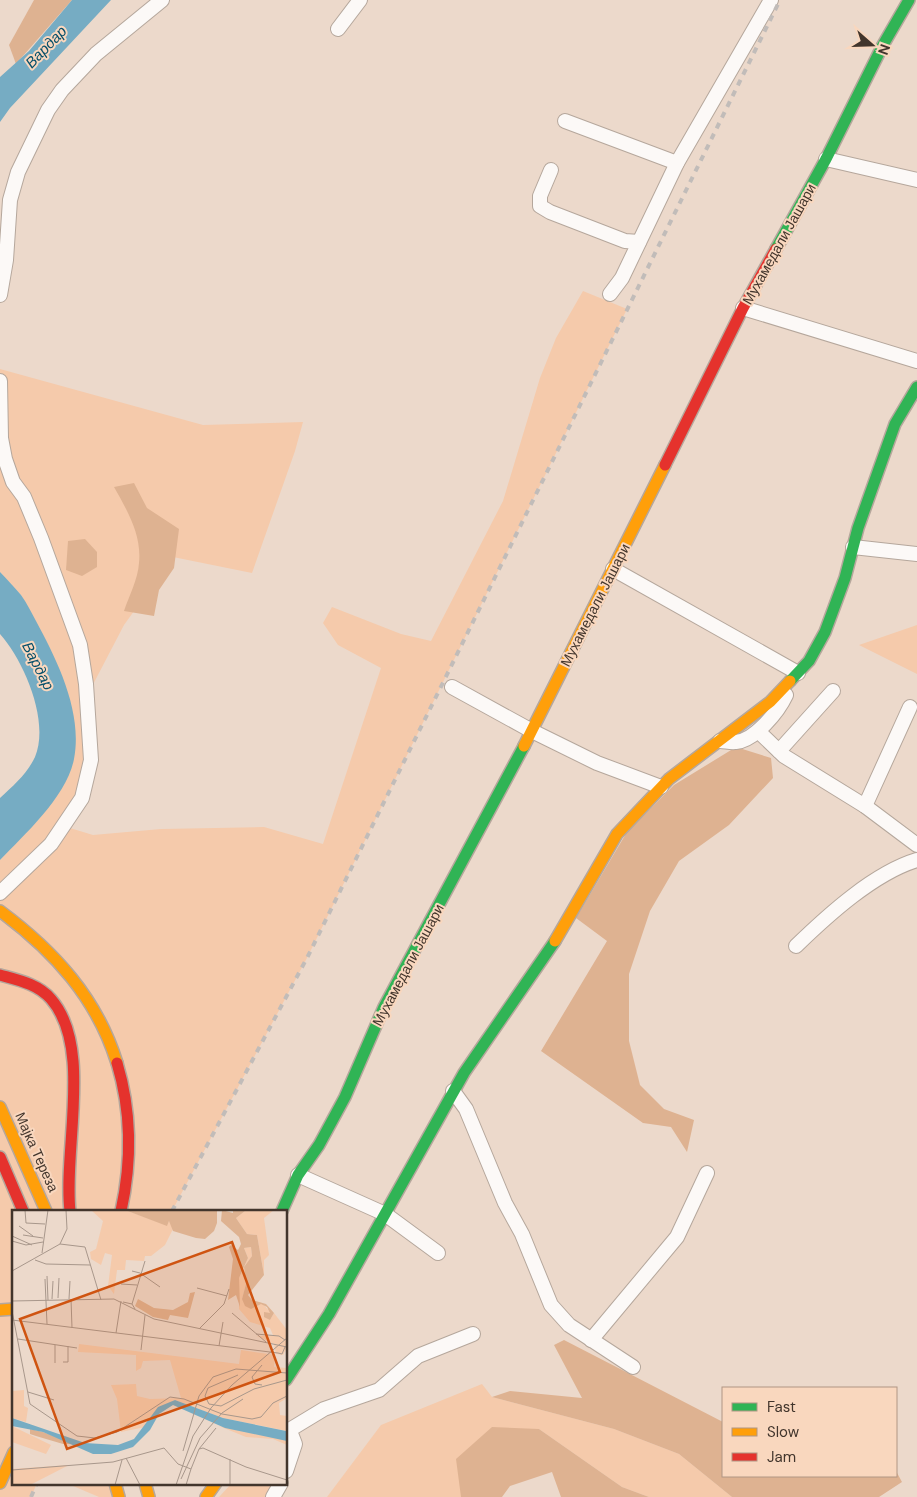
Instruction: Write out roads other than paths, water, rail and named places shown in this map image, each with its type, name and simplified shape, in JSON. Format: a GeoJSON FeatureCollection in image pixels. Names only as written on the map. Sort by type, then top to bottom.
{"type":"FeatureCollection","features":[{"type":"Feature","properties":{"kind":"main road","name":"Мухамедали Јашари"},"geometry":{"type":"LineString","coordinates":[[282,1210],[298,1176],[320,1145],[346,1098],[384,1007],[532,731],[614,570],[743,308],[826,159],[883,45],[909,0]]}},
{"type":"Feature","properties":{"kind":"main road"},"geometry":{"type":"LineString","coordinates":[[288,1377],[329,1314],[453,1092],[556,940],[617,834],[635,812],[668,779],[770,702],[808,661],[825,632],[845,578],[875,477],[895,424],[917,387]]}},
{"type":"Feature","properties":{"kind":"main road"},"geometry":{"type":"LineString","coordinates":[[0,911],[52,954],[72,977],[95,1011],[114,1053],[127,1101],[129,1139],[127,1180],[121,1210]]}},
{"type":"Feature","properties":{"kind":"main road"},"geometry":{"type":"LineString","coordinates":[[0,975],[28,982],[46,992],[61,1010],[72,1038],[74,1063],[68,1168],[70,1210]]}},
{"type":"Feature","properties":{"kind":"main road","name":"Мајка Тереза"},"geometry":{"type":"LineString","coordinates":[[0,1107],[46,1210]]}},
{"type":"Feature","properties":{"kind":"main road"},"geometry":{"type":"LineString","coordinates":[[0,1157],[22,1210]]}},
{"type":"Feature","properties":{"kind":"main road"},"geometry":{"type":"LineString","coordinates":[[0,1482],[12,1456]]}},
{"type":"Feature","properties":{"kind":"main road"},"geometry":{"type":"LineString","coordinates":[[115,1484],[120,1497]]}},
{"type":"Feature","properties":{"kind":"main road"},"geometry":{"type":"LineString","coordinates":[[144,1484],[149,1497]]}},
{"type":"Feature","properties":{"kind":"main road"},"geometry":{"type":"LineString","coordinates":[[206,1497],[215,1484]]}},
{"type":"Feature","properties":{"kind":"street"},"geometry":{"type":"LineString","coordinates":[[0,295],[6,260],[10,200],[18,172],[48,110],[62,90],[96,54],[162,0]]}},
{"type":"Feature","properties":{"kind":"street"},"geometry":{"type":"LineString","coordinates":[[338,29],[360,0]]}},
{"type":"Feature","properties":{"kind":"street"},"geometry":{"type":"LineString","coordinates":[[610,294],[622,278],[677,163],[771,0]]}},
{"type":"Feature","properties":{"kind":"street"},"geometry":{"type":"LineString","coordinates":[[564,121],[677,163]]}},
{"type":"Feature","properties":{"kind":"street"},"geometry":{"type":"LineString","coordinates":[[826,159],[917,180]]}},
{"type":"Feature","properties":{"kind":"street"},"geometry":{"type":"LineString","coordinates":[[551,170],[540,196],[540,206],[550,212],[625,241],[640,242]]}},
{"type":"Feature","properties":{"kind":"street"},"geometry":{"type":"LineString","coordinates":[[743,308],[917,361]]}},
{"type":"Feature","properties":{"kind":"street"},"geometry":{"type":"LineString","coordinates":[[0,381],[1,438],[4,459],[13,482],[24,497],[41,538],[80,645],[86,684],[92,760],[82,798],[51,844],[0,893]]}},
{"type":"Feature","properties":{"kind":"street"},"geometry":{"type":"LineString","coordinates":[[853,547],[917,554]]}},
{"type":"Feature","properties":{"kind":"street"},"geometry":{"type":"LineString","coordinates":[[614,570],[795,676],[784,698],[758,731],[736,742],[720,740]]}},
{"type":"Feature","properties":{"kind":"street"},"geometry":{"type":"LineString","coordinates":[[452,687],[532,731],[597,763],[661,788]]}},
{"type":"Feature","properties":{"kind":"street"},"geometry":{"type":"LineString","coordinates":[[779,751],[833,691]]}},
{"type":"Feature","properties":{"kind":"street"},"geometry":{"type":"LineString","coordinates":[[866,806],[910,707]]}},
{"type":"Feature","properties":{"kind":"street"},"geometry":{"type":"LineString","coordinates":[[758,731],[779,751],[866,806],[916,843]]}},
{"type":"Feature","properties":{"kind":"street"},"geometry":{"type":"LineString","coordinates":[[796,946],[831,911],[906,863],[917,860]]}},
{"type":"Feature","properties":{"kind":"street"},"geometry":{"type":"LineString","coordinates":[[453,1092],[466,1109],[505,1203],[522,1234],[551,1305],[569,1326],[633,1367]]}},
{"type":"Feature","properties":{"kind":"street"},"geometry":{"type":"LineString","coordinates":[[591,1340],[677,1237],[707,1173]]}},
{"type":"Feature","properties":{"kind":"street"},"geometry":{"type":"LineString","coordinates":[[298,1176],[385,1214],[438,1253]]}},
{"type":"Feature","properties":{"kind":"street"},"geometry":{"type":"LineString","coordinates":[[288,1466],[296,1444],[288,1431],[302,1421],[324,1409],[379,1390],[418,1356],[473,1334]]}},
{"type":"Feature","properties":{"kind":"street"},"geometry":{"type":"LineString","coordinates":[[136,1497],[143,1484]]}},
{"type":"Feature","properties":{"kind":"street"},"geometry":{"type":"LineString","coordinates":[[273,1497],[280,1484]]}},
{"type":"Feature","properties":{"kind":"water","name":"Вардар"},"geometry":{"type":"Polygon","coordinates":[[[72,0],[111,0],[10,108],[0,122],[0,77],[29,51],[72,0]]]}},
{"type":"Feature","properties":{"kind":"water","name":"Вардар"},"geometry":{"type":"Polygon","coordinates":[[[0,572],[23,598],[60,669],[75,723],[76,741],[74,759],[63,787],[44,814],[0,860],[0,798],[32,763],[39,742],[39,726],[37,709],[26,675],[0,634],[0,572]]]}},
{"type":"Feature","properties":{"kind":"railway"},"geometry":{"type":"LineString","coordinates":[[173,1210],[308,956],[780,0]]}},
{"type":"Feature","properties":{"kind":"railway"},"geometry":{"type":"LineString","coordinates":[[31,1497],[37,1484]]}}]}
